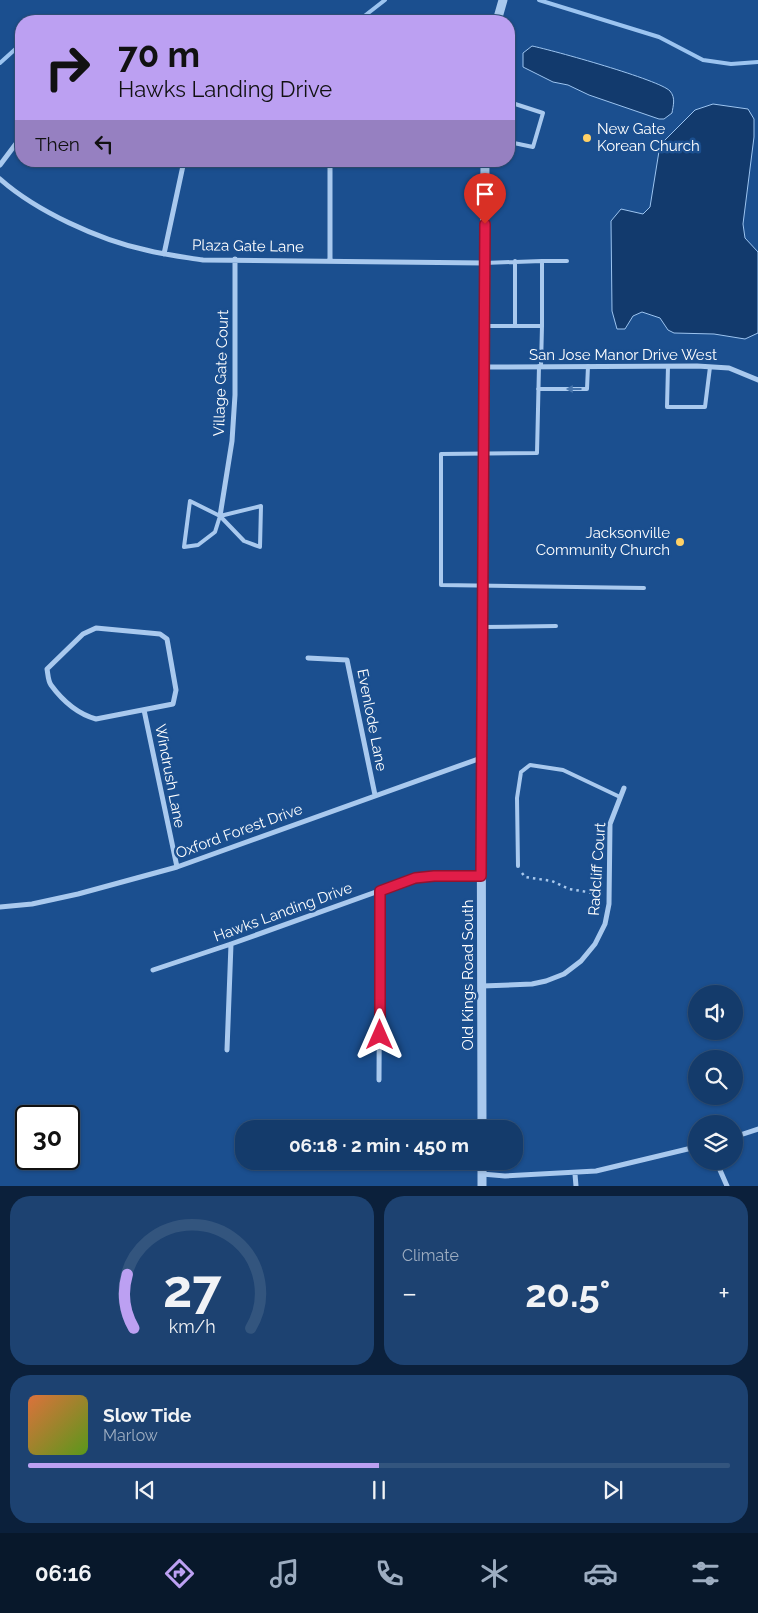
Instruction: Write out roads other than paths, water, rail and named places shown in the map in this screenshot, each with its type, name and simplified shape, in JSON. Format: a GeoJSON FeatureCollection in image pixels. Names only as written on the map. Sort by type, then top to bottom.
{"type":"FeatureCollection","features":[{"type":"Feature","properties":{"kind":"street"},"geometry":{"type":"LineString","coordinates":[[499,15],[503,0]]}},
{"type":"Feature","properties":{"kind":"street"},"geometry":{"type":"LineString","coordinates":[[0,165],[15,145]]}},
{"type":"Feature","properties":{"kind":"street"},"geometry":{"type":"LineString","coordinates":[[164,254],[183,167]]}},
{"type":"Feature","properties":{"kind":"street"},"geometry":{"type":"LineString","coordinates":[[330,167],[330,260]]}},
{"type":"Feature","properties":{"kind":"street","name":"Old Kings Road South"},"geometry":{"type":"LineString","coordinates":[[482,1120],[481,876],[485,167]]}},
{"type":"Feature","properties":{"kind":"street","name":"Plaza Gate Lane"},"geometry":{"type":"LineString","coordinates":[[0,179],[23,196],[73,224],[113,241],[164,254],[203,260],[484,263]]}},
{"type":"Feature","properties":{"kind":"street","name":"Village Gate Court"},"geometry":{"type":"LineString","coordinates":[[220,516],[232,440],[235,395],[235,259]]}},
{"type":"Feature","properties":{"kind":"street","name":"San Jose Manor Drive West"},"geometry":{"type":"LineString","coordinates":[[485,367],[710,367],[729,368],[758,380]]}},
{"type":"Feature","properties":{"kind":"street","name":"Windrush Lane"},"geometry":{"type":"LineString","coordinates":[[96,628],[160,634],[167,639],[176,690],[173,704],[144,710],[108,718],[96,719],[86,716],[76,711],[50,684],[47,669],[83,634],[96,628]]}},
{"type":"Feature","properties":{"kind":"street","name":"Evenlode Lane"},"geometry":{"type":"LineString","coordinates":[[308,658],[347,660],[375,795]]}},
{"type":"Feature","properties":{"kind":"street","name":"Windrush Lane"},"geometry":{"type":"LineString","coordinates":[[144,710],[176,867]]}},
{"type":"Feature","properties":{"kind":"street","name":"Oxford Forest Drive"},"geometry":{"type":"LineString","coordinates":[[0,907],[32,904],[78,894],[176,867],[482,757]]}},
{"type":"Feature","properties":{"kind":"street","name":"Radcliff Court"},"geometry":{"type":"LineString","coordinates":[[482,986],[532,984],[564,974],[581,961],[595,944],[605,924],[609,896],[610,824],[624,788]]}},
{"type":"Feature","properties":{"kind":"street","name":"Hawks Landing Drive"},"geometry":{"type":"LineString","coordinates":[[153,970],[415,878],[481,876]]}},
{"type":"Feature","properties":{"kind":"street"},"geometry":{"type":"LineString","coordinates":[[379,1080],[380,891]]}},
{"type":"Feature","properties":{"kind":"street"},"geometry":{"type":"LineString","coordinates":[[227,1050],[231,944]]}},
{"type":"Feature","properties":{"kind":"street"},"geometry":{"type":"LineString","coordinates":[[743,1134],[758,1129]]}},
{"type":"Feature","properties":{"kind":"street"},"geometry":{"type":"LineString","coordinates":[[482,1174],[505,1176],[575,1174],[596,1171],[688,1149]]}},
{"type":"Feature","properties":{"kind":"street"},"geometry":{"type":"LineString","coordinates":[[482,1170],[482,1186]]}},
{"type":"Feature","properties":{"kind":"street"},"geometry":{"type":"LineString","coordinates":[[720,1170],[727,1186]]}},
{"type":"Feature","properties":{"kind":"street"},"geometry":{"type":"LineString","coordinates":[[575,1174],[576,1186]]}},
{"type":"Feature","properties":{"kind":"lane"},"geometry":{"type":"LineString","coordinates":[[515,104],[543,113],[534,147],[515,143]]}},
{"type":"Feature","properties":{"kind":"lane"},"geometry":{"type":"LineString","coordinates":[[515,261],[515,326]]}},
{"type":"Feature","properties":{"kind":"lane"},"geometry":{"type":"LineString","coordinates":[[542,261],[542,326],[538,389],[537,453],[441,454],[441,585],[644,588]]}},
{"type":"Feature","properties":{"kind":"lane"},"geometry":{"type":"LineString","coordinates":[[484,263],[568,261]]}},
{"type":"Feature","properties":{"kind":"lane"},"geometry":{"type":"LineString","coordinates":[[485,326],[542,326]]}},
{"type":"Feature","properties":{"kind":"lane"},"geometry":{"type":"LineString","coordinates":[[538,389],[587,389],[588,366]]}},
{"type":"Feature","properties":{"kind":"lane"},"geometry":{"type":"LineString","coordinates":[[668,366],[667,407],[705,407],[710,367]]}},
{"type":"Feature","properties":{"kind":"lane"},"geometry":{"type":"LineString","coordinates":[[220,516],[215,532],[198,545],[184,547],[190,501],[220,516],[244,541],[260,547],[260,506],[220,516]]}},
{"type":"Feature","properties":{"kind":"lane"},"geometry":{"type":"LineString","coordinates":[[483,627],[556,626]]}},
{"type":"Feature","properties":{"kind":"lane"},"geometry":{"type":"LineString","coordinates":[[518,866],[516,798],[521,772],[530,765],[563,770],[620,797]]}},
{"type":"Feature","properties":{"kind":"water"},"geometry":{"type":"Polygon","coordinates":[[[532,46],[605,66],[662,86],[670,91],[673,96],[672,113],[664,119],[659,119],[589,95],[568,85],[553,82],[523,67],[523,53],[532,46]]]}},
{"type":"Feature","properties":{"kind":"water"},"geometry":{"type":"Polygon","coordinates":[[[713,104],[748,109],[754,119],[754,137],[743,224],[745,238],[758,252],[758,333],[745,339],[714,334],[674,333],[668,330],[660,318],[642,312],[633,316],[625,329],[617,329],[612,311],[611,221],[621,209],[643,214],[650,207],[660,145],[695,110],[713,104]]]}},
{"type":"Feature","properties":{"kind":"waterway"},"geometry":{"type":"LineString","coordinates":[[366,15],[385,0]]}},
{"type":"Feature","properties":{"kind":"waterway"},"geometry":{"type":"LineString","coordinates":[[539,0],[659,37],[703,60],[731,64],[758,62]]}},
{"type":"Feature","properties":{"kind":"waterway"},"geometry":{"type":"LineString","coordinates":[[0,63],[15,49]]}},
{"type":"Feature","properties":{"kind":"place","name":"New Gate Korean Church"},"geometry":{"type":"Point","coordinates":[587,138]}},
{"type":"Feature","properties":{"kind":"place","name":"Jacksonville Community Church"},"geometry":{"type":"Point","coordinates":[680,542]}}]}
